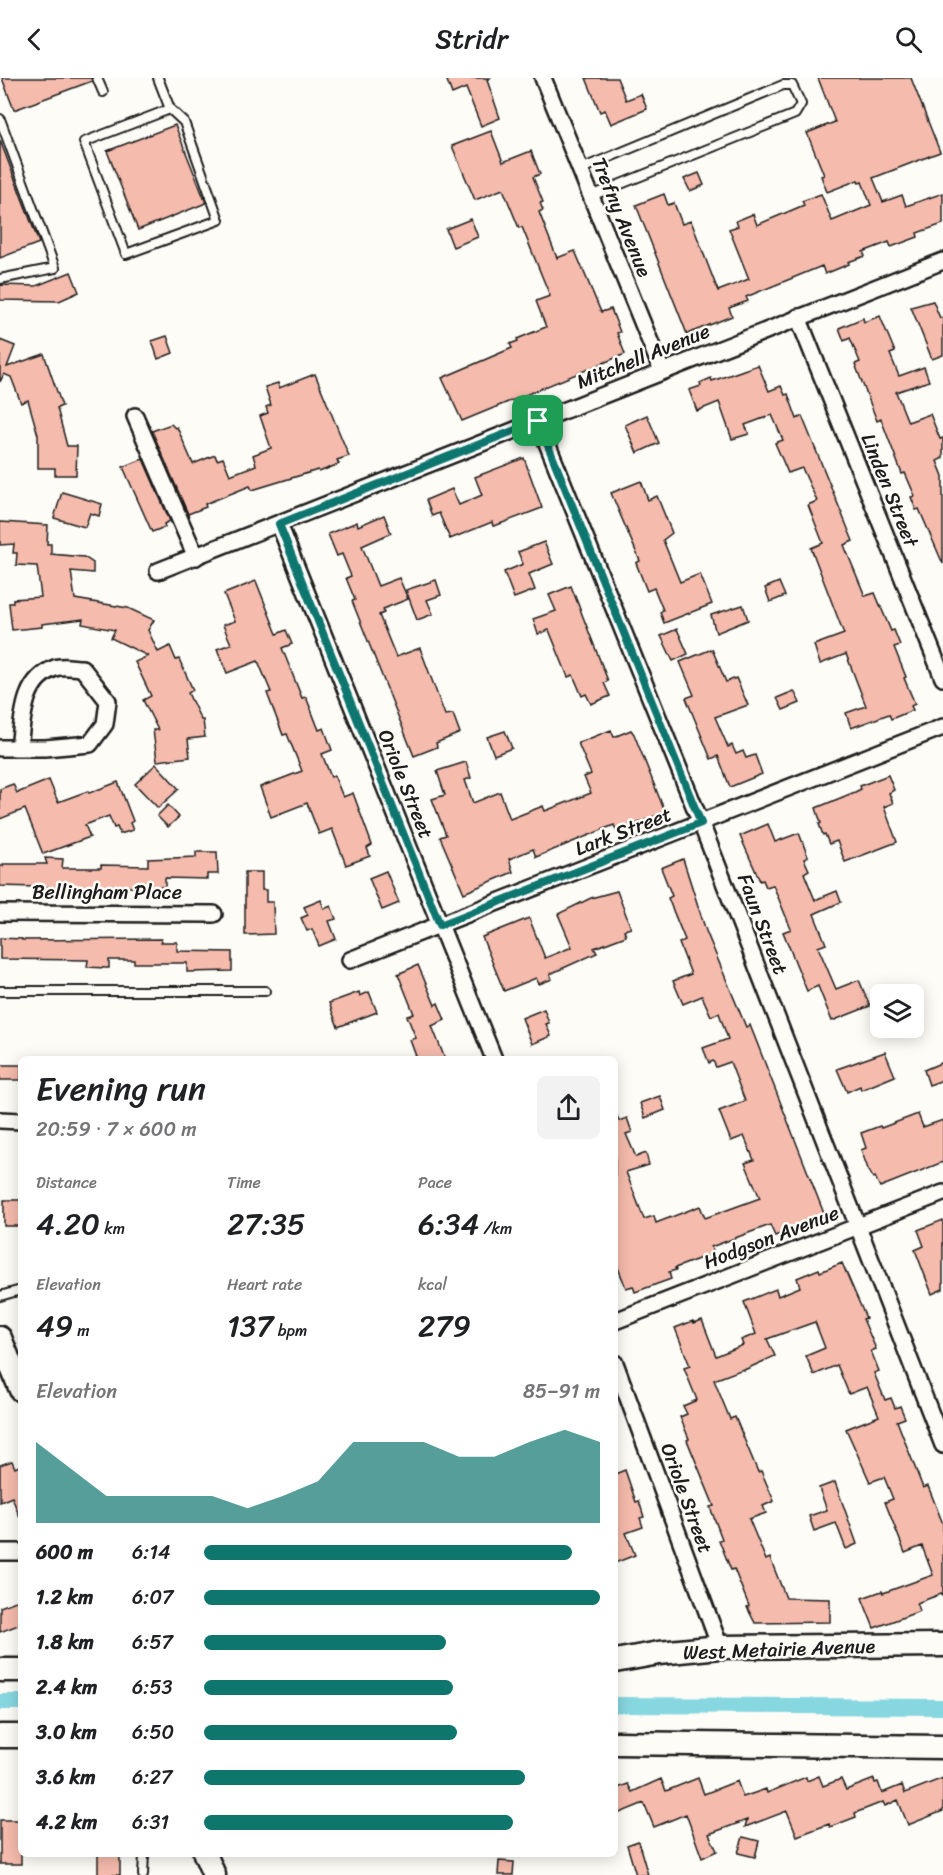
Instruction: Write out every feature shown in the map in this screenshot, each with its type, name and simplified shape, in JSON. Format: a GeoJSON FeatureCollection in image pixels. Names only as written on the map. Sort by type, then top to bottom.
{"type":"FeatureCollection","features":[{"type":"Feature","properties":{"kind":"main road"},"geometry":{"type":"LineString","coordinates":[[0,1338],[18,1383]]}},
{"type":"Feature","properties":{"kind":"main road","name":"West Metairie Avenue"},"geometry":{"type":"LineString","coordinates":[[618,1660],[659,1653],[720,1647],[943,1645]]}},
{"type":"Feature","properties":{"kind":"main road"},"geometry":{"type":"LineString","coordinates":[[0,1670],[18,1670]]}},
{"type":"Feature","properties":{"kind":"main road"},"geometry":{"type":"LineString","coordinates":[[0,1736],[18,1736]]}},
{"type":"Feature","properties":{"kind":"main road"},"geometry":{"type":"LineString","coordinates":[[618,1743],[943,1748]]}},
{"type":"Feature","properties":{"kind":"main road"},"geometry":{"type":"LineString","coordinates":[[207,1857],[214,1875]]}},
{"type":"Feature","properties":{"kind":"street","name":"Trefny Avenue"},"geometry":{"type":"LineString","coordinates":[[543,78],[662,371]]}},
{"type":"Feature","properties":{"kind":"street","name":"Mitchell Avenue"},"geometry":{"type":"LineString","coordinates":[[158,571],[798,316],[943,261]]}},
{"type":"Feature","properties":{"kind":"street","name":"Linden Street"},"geometry":{"type":"LineString","coordinates":[[798,316],[943,678]]}},
{"type":"Feature","properties":{"kind":"street"},"geometry":{"type":"LineString","coordinates":[[135,416],[196,557]]}},
{"type":"Feature","properties":{"kind":"street","name":"Faun Street"},"geometry":{"type":"LineString","coordinates":[[538,421],[701,823],[943,1445]]}},
{"type":"Feature","properties":{"kind":"street","name":"Oriole Street"},"geometry":{"type":"LineString","coordinates":[[279,524],[493,1056]]}},
{"type":"Feature","properties":{"kind":"street"},"geometry":{"type":"LineString","coordinates":[[0,748],[19,748],[45,748],[90,744],[105,724],[108,701],[82,668],[56,667],[33,681],[25,706],[19,748]]}},
{"type":"Feature","properties":{"kind":"street","name":"Lark Street"},"geometry":{"type":"LineString","coordinates":[[350,960],[943,727]]}},
{"type":"Feature","properties":{"kind":"street","name":"Bellingham Place"},"geometry":{"type":"LineString","coordinates":[[0,913],[214,914]]}},
{"type":"Feature","properties":{"kind":"street"},"geometry":{"type":"LineString","coordinates":[[0,1120],[18,1121]]}},
{"type":"Feature","properties":{"kind":"street","name":"Hodgson Avenue"},"geometry":{"type":"LineString","coordinates":[[618,1320],[943,1193]]}},
{"type":"Feature","properties":{"kind":"street","name":"Oriole Street"},"geometry":{"type":"LineString","coordinates":[[618,1371],[720,1647]]}},
{"type":"Feature","properties":{"kind":"street"},"geometry":{"type":"LineString","coordinates":[[0,1552],[18,1552]]}},
{"type":"Feature","properties":{"kind":"lane"},"geometry":{"type":"LineString","coordinates":[[97,78],[103,92]]}},
{"type":"Feature","properties":{"kind":"lane"},"geometry":{"type":"LineString","coordinates":[[158,78],[170,109],[184,122],[219,220],[126,254],[84,142],[170,109]]}},
{"type":"Feature","properties":{"kind":"lane"},"geometry":{"type":"LineString","coordinates":[[580,169],[783,85],[792,85],[801,104],[795,114],[591,196]]}},
{"type":"Feature","properties":{"kind":"lane"},"geometry":{"type":"LineString","coordinates":[[0,119],[55,268],[0,279]]}},
{"type":"Feature","properties":{"kind":"lane"},"geometry":{"type":"LineString","coordinates":[[0,991],[265,991]]}},
{"type":"Feature","properties":{"kind":"lane"},"geometry":{"type":"LineString","coordinates":[[0,1296],[18,1291]]}},
{"type":"Feature","properties":{"kind":"lane"},"geometry":{"type":"LineString","coordinates":[[142,1875],[144,1857]]}},
{"type":"Feature","properties":{"kind":"building"},"geometry":{"type":"Polygon","coordinates":[[[2,78],[91,78],[92,81],[14,110],[2,78]]]}},
{"type":"Feature","properties":{"kind":"building"},"geometry":{"type":"Polygon","coordinates":[[[446,78],[490,78],[487,80],[500,118],[481,126],[466,88],[452,94],[446,78]]]}},
{"type":"Feature","properties":{"kind":"building"},"geometry":{"type":"Polygon","coordinates":[[[586,78],[617,78],[626,100],[641,94],[647,109],[611,124],[605,110],[600,112],[586,78]]]}},
{"type":"Feature","properties":{"kind":"building"},"geometry":{"type":"Polygon","coordinates":[[[818,78],[911,78],[940,152],[873,178],[883,202],[902,195],[906,206],[943,193],[943,224],[917,233],[918,237],[891,247],[889,242],[863,252],[865,256],[825,274],[822,266],[746,297],[748,301],[729,308],[732,316],[687,334],[636,205],[664,194],[668,205],[674,203],[682,224],[691,221],[718,291],[749,279],[729,229],[738,226],[736,221],[753,214],[757,225],[804,205],[802,201],[821,194],[832,221],[871,205],[862,182],[859,183],[858,180],[827,192],[821,176],[824,175],[807,133],[835,122],[818,78]]]}},
{"type":"Feature","properties":{"kind":"building"},"geometry":{"type":"Polygon","coordinates":[[[175,125],[206,203],[138,230],[107,151],[175,125]]]}},
{"type":"Feature","properties":{"kind":"building"},"geometry":{"type":"Polygon","coordinates":[[[491,131],[503,162],[531,151],[540,174],[533,177],[543,202],[540,203],[543,210],[539,212],[557,258],[575,251],[601,312],[611,309],[625,354],[462,421],[442,378],[512,348],[510,344],[518,341],[517,339],[546,327],[536,301],[550,296],[522,227],[519,228],[503,189],[475,200],[452,146],[491,131]]]}},
{"type":"Feature","properties":{"kind":"building"},"geometry":{"type":"Polygon","coordinates":[[[0,140],[39,243],[0,258],[0,140]]]}},
{"type":"Feature","properties":{"kind":"building"},"geometry":{"type":"Polygon","coordinates":[[[699,173],[704,185],[690,191],[684,179],[699,173]]]}},
{"type":"Feature","properties":{"kind":"building"},"geometry":{"type":"Polygon","coordinates":[[[471,219],[478,237],[453,247],[446,229],[471,219]]]}},
{"type":"Feature","properties":{"kind":"building"},"geometry":{"type":"Polygon","coordinates":[[[71,272],[79,292],[59,301],[0,300],[0,285],[36,286],[71,272]]]}},
{"type":"Feature","properties":{"kind":"building"},"geometry":{"type":"Polygon","coordinates":[[[933,301],[940,318],[943,317],[943,355],[932,359],[911,307],[933,301]]]}},
{"type":"Feature","properties":{"kind":"building"},"geometry":{"type":"Polygon","coordinates":[[[880,316],[895,352],[890,354],[899,376],[924,367],[929,381],[896,392],[908,422],[930,414],[940,439],[943,438],[943,458],[937,461],[943,476],[943,564],[919,509],[916,510],[911,497],[915,496],[905,473],[902,474],[881,419],[877,421],[855,364],[860,362],[850,338],[844,341],[839,328],[863,318],[864,322],[880,316]]]}},
{"type":"Feature","properties":{"kind":"building"},"geometry":{"type":"Polygon","coordinates":[[[167,336],[173,353],[158,359],[152,341],[167,336]]]}},
{"type":"Feature","properties":{"kind":"building"},"geometry":{"type":"Polygon","coordinates":[[[0,340],[15,346],[7,367],[44,354],[62,406],[57,408],[67,446],[77,446],[76,475],[55,475],[55,468],[38,468],[38,435],[28,400],[21,403],[11,377],[4,374],[0,382],[0,340]]]}},
{"type":"Feature","properties":{"kind":"building"},"geometry":{"type":"Polygon","coordinates":[[[758,365],[769,391],[781,386],[785,395],[788,394],[797,419],[802,416],[853,541],[844,545],[865,596],[875,593],[891,631],[894,630],[900,645],[894,647],[915,704],[911,706],[913,710],[891,719],[889,714],[851,728],[846,713],[866,706],[846,654],[820,664],[814,645],[844,634],[811,548],[823,543],[808,505],[817,501],[802,468],[788,473],[775,443],[783,440],[772,415],[745,425],[749,434],[732,439],[719,402],[697,411],[689,390],[701,386],[700,383],[711,378],[712,381],[758,365]]]}},
{"type":"Feature","properties":{"kind":"building"},"geometry":{"type":"Polygon","coordinates":[[[315,374],[349,456],[337,460],[339,464],[319,472],[318,470],[252,490],[250,486],[205,504],[206,507],[188,514],[152,431],[171,424],[177,427],[193,464],[215,455],[217,460],[223,458],[230,475],[256,465],[253,455],[271,448],[260,416],[268,413],[266,407],[271,405],[265,387],[278,383],[279,388],[315,374]]]}},
{"type":"Feature","properties":{"kind":"building"},"geometry":{"type":"Polygon","coordinates":[[[647,415],[659,443],[637,453],[625,425],[647,415]]]}},
{"type":"Feature","properties":{"kind":"building"},"geometry":{"type":"Polygon","coordinates":[[[524,458],[542,508],[497,525],[493,526],[492,522],[450,539],[439,513],[432,516],[426,500],[452,489],[459,505],[482,495],[475,477],[524,458]]]}},
{"type":"Feature","properties":{"kind":"building"},"geometry":{"type":"Polygon","coordinates":[[[143,459],[170,521],[164,524],[165,527],[152,532],[123,467],[143,459]]]}},
{"type":"Feature","properties":{"kind":"building"},"geometry":{"type":"Polygon","coordinates":[[[641,481],[648,500],[657,496],[672,533],[663,540],[680,582],[700,574],[712,604],[664,623],[660,612],[663,610],[654,588],[647,591],[636,563],[640,561],[611,493],[641,481]]]}},
{"type":"Feature","properties":{"kind":"building"},"geometry":{"type":"Polygon","coordinates":[[[62,492],[102,504],[99,516],[90,513],[85,527],[54,518],[62,492]]]}},
{"type":"Feature","properties":{"kind":"building"},"geometry":{"type":"Polygon","coordinates":[[[384,515],[391,533],[362,546],[378,586],[399,578],[408,599],[383,609],[384,613],[379,615],[396,657],[420,648],[445,715],[453,714],[460,733],[436,743],[437,747],[414,756],[352,601],[355,600],[346,578],[351,576],[342,554],[337,556],[328,534],[357,522],[358,526],[384,515]]]}},
{"type":"Feature","properties":{"kind":"building"},"geometry":{"type":"Polygon","coordinates":[[[0,522],[48,525],[47,544],[51,544],[51,554],[84,557],[93,563],[93,573],[71,571],[75,599],[128,608],[154,620],[148,630],[158,652],[170,646],[176,660],[179,659],[193,690],[188,693],[203,720],[205,737],[188,739],[190,757],[157,761],[153,730],[158,730],[143,700],[151,696],[135,662],[148,656],[111,638],[115,630],[82,624],[83,619],[12,630],[9,603],[13,603],[13,599],[41,597],[37,566],[16,565],[17,553],[13,553],[14,544],[0,545],[0,522]]]}},
{"type":"Feature","properties":{"kind":"building"},"geometry":{"type":"Polygon","coordinates":[[[544,542],[553,564],[529,574],[535,590],[514,598],[504,572],[523,564],[518,552],[544,542]]]}},
{"type":"Feature","properties":{"kind":"building"},"geometry":{"type":"Polygon","coordinates":[[[436,580],[441,595],[427,600],[433,614],[417,620],[406,590],[436,580]]]}},
{"type":"Feature","properties":{"kind":"building"},"geometry":{"type":"Polygon","coordinates":[[[256,581],[277,634],[286,630],[292,644],[282,648],[302,698],[306,697],[319,730],[324,728],[332,750],[322,754],[331,777],[334,775],[343,797],[353,793],[372,845],[367,848],[370,856],[346,865],[332,829],[319,834],[307,803],[271,817],[260,787],[302,771],[287,734],[283,735],[267,693],[271,692],[258,661],[227,673],[217,649],[231,644],[223,625],[235,621],[224,594],[256,581]]]}},
{"type":"Feature","properties":{"kind":"building"},"geometry":{"type":"Polygon","coordinates":[[[779,582],[785,596],[770,602],[765,588],[779,582]]]}},
{"type":"Feature","properties":{"kind":"building"},"geometry":{"type":"Polygon","coordinates":[[[571,586],[608,681],[604,683],[610,696],[591,704],[586,694],[582,696],[573,675],[568,677],[549,630],[538,634],[533,619],[556,611],[549,595],[571,586]]]}},
{"type":"Feature","properties":{"kind":"building"},"geometry":{"type":"Polygon","coordinates":[[[743,605],[748,620],[716,633],[711,615],[743,605]]]}},
{"type":"Feature","properties":{"kind":"building"},"geometry":{"type":"Polygon","coordinates":[[[677,629],[688,654],[673,661],[661,636],[677,629]]]}},
{"type":"Feature","properties":{"kind":"building"},"geometry":{"type":"Polygon","coordinates":[[[712,649],[726,682],[736,678],[748,705],[715,717],[728,747],[732,745],[736,754],[743,751],[746,758],[755,755],[762,774],[730,787],[718,756],[711,759],[686,698],[694,695],[680,662],[712,649]]]}},
{"type":"Feature","properties":{"kind":"building"},"geometry":{"type":"Polygon","coordinates":[[[794,691],[800,703],[783,710],[777,698],[794,691]]]}},
{"type":"Feature","properties":{"kind":"building"},"geometry":{"type":"Polygon","coordinates":[[[611,730],[614,737],[631,730],[634,734],[665,812],[617,832],[614,825],[536,857],[533,849],[509,859],[513,872],[464,893],[440,837],[446,835],[432,799],[445,795],[437,771],[466,762],[471,778],[465,780],[473,803],[500,792],[510,819],[543,806],[545,811],[591,793],[584,777],[591,774],[578,743],[611,730]]]}},
{"type":"Feature","properties":{"kind":"building"},"geometry":{"type":"Polygon","coordinates":[[[505,731],[512,748],[494,755],[487,737],[505,731]]]}},
{"type":"Feature","properties":{"kind":"building"},"geometry":{"type":"Polygon","coordinates":[[[156,764],[179,789],[158,808],[135,784],[156,764]]]}},
{"type":"Feature","properties":{"kind":"building"},"geometry":{"type":"Polygon","coordinates":[[[888,775],[894,790],[889,793],[893,803],[884,807],[897,842],[845,862],[837,841],[829,844],[825,834],[823,835],[816,808],[888,775]]]}},
{"type":"Feature","properties":{"kind":"building"},"geometry":{"type":"Polygon","coordinates":[[[49,780],[58,802],[118,782],[133,821],[130,823],[133,830],[120,834],[117,827],[114,828],[109,816],[85,825],[90,837],[43,854],[25,809],[0,819],[0,789],[13,784],[17,793],[49,780]]]}},
{"type":"Feature","properties":{"kind":"building"},"geometry":{"type":"Polygon","coordinates":[[[168,805],[179,817],[168,827],[157,816],[168,805]]]}},
{"type":"Feature","properties":{"kind":"building"},"geometry":{"type":"Polygon","coordinates":[[[768,824],[775,842],[799,833],[808,857],[804,859],[809,870],[804,873],[815,900],[837,891],[841,902],[814,914],[826,944],[818,947],[836,989],[859,980],[870,1006],[832,1021],[818,986],[807,991],[783,932],[791,929],[773,885],[766,887],[763,880],[760,881],[740,836],[768,824]]]}},
{"type":"Feature","properties":{"kind":"building"},"geometry":{"type":"Polygon","coordinates":[[[196,852],[217,852],[218,874],[207,874],[207,879],[165,878],[165,887],[158,887],[157,890],[145,890],[145,887],[111,887],[111,889],[0,886],[0,866],[3,864],[47,864],[45,858],[63,859],[62,868],[101,868],[101,865],[148,866],[148,859],[196,857],[196,852]]]}},
{"type":"Feature","properties":{"kind":"building"},"geometry":{"type":"Polygon","coordinates":[[[683,859],[706,931],[746,1027],[750,1025],[825,1216],[775,1236],[770,1225],[711,1247],[714,1253],[669,1272],[671,1279],[635,1292],[633,1286],[626,1288],[618,1268],[618,1118],[619,1121],[627,1118],[632,1132],[626,1134],[636,1157],[646,1153],[649,1165],[626,1172],[644,1219],[654,1216],[656,1223],[700,1206],[705,1218],[760,1198],[745,1163],[754,1160],[744,1136],[731,1141],[719,1111],[745,1101],[730,1062],[716,1067],[713,1061],[709,1063],[703,1048],[728,1039],[719,1013],[711,1016],[702,996],[683,1004],[673,981],[691,974],[679,943],[685,940],[668,898],[672,896],[661,868],[683,859]]]}},
{"type":"Feature","properties":{"kind":"building"},"geometry":{"type":"Polygon","coordinates":[[[386,871],[399,903],[382,910],[369,878],[386,871]]]}},
{"type":"Feature","properties":{"kind":"building"},"geometry":{"type":"Polygon","coordinates":[[[245,872],[262,872],[262,890],[266,890],[266,902],[273,902],[274,934],[245,935],[245,872]]]}},
{"type":"Feature","properties":{"kind":"building"},"geometry":{"type":"Polygon","coordinates":[[[617,891],[631,928],[624,930],[626,936],[594,948],[597,953],[550,974],[552,979],[539,984],[536,978],[504,991],[482,937],[529,918],[545,958],[572,947],[558,914],[591,898],[617,891]]]}},
{"type":"Feature","properties":{"kind":"building"},"geometry":{"type":"Polygon","coordinates":[[[321,900],[324,909],[331,906],[336,919],[329,921],[336,939],[319,946],[312,929],[307,931],[301,918],[308,915],[304,907],[321,900]]]}},
{"type":"Feature","properties":{"kind":"building"},"geometry":{"type":"Polygon","coordinates":[[[0,938],[22,940],[161,939],[161,942],[177,942],[177,951],[232,952],[232,971],[187,972],[187,963],[134,963],[134,960],[109,960],[109,968],[106,968],[87,967],[88,960],[0,959],[0,938]]]}},
{"type":"Feature","properties":{"kind":"building"},"geometry":{"type":"Polygon","coordinates":[[[418,965],[435,1005],[438,1003],[445,1020],[432,1026],[444,1056],[416,1056],[410,1040],[416,1038],[407,1016],[414,1014],[398,974],[418,965]]]}},
{"type":"Feature","properties":{"kind":"building"},"geometry":{"type":"Polygon","coordinates":[[[359,992],[360,996],[369,992],[377,1012],[338,1027],[329,1003],[359,992]]]}},
{"type":"Feature","properties":{"kind":"building"},"geometry":{"type":"Polygon","coordinates":[[[544,1009],[549,1023],[546,1024],[551,1036],[532,1044],[522,1018],[544,1009]]]}},
{"type":"Feature","properties":{"kind":"building"},"geometry":{"type":"Polygon","coordinates":[[[885,1052],[895,1076],[861,1090],[860,1086],[847,1092],[837,1069],[885,1052]]]}},
{"type":"Feature","properties":{"kind":"building"},"geometry":{"type":"Polygon","coordinates":[[[943,1062],[943,1080],[929,1085],[924,1070],[943,1062]]]}},
{"type":"Feature","properties":{"kind":"building"},"geometry":{"type":"Polygon","coordinates":[[[0,1065],[18,1065],[18,1080],[0,1080],[0,1065]]]}},
{"type":"Feature","properties":{"kind":"building"},"geometry":{"type":"Polygon","coordinates":[[[660,1096],[665,1110],[645,1118],[640,1103],[660,1096]]]}},
{"type":"Feature","properties":{"kind":"building"},"geometry":{"type":"Polygon","coordinates":[[[918,1114],[923,1127],[943,1120],[943,1162],[880,1187],[868,1169],[861,1150],[866,1148],[861,1133],[918,1114]]]}},
{"type":"Feature","properties":{"kind":"building"},"geometry":{"type":"Polygon","coordinates":[[[4,1200],[18,1200],[18,1226],[4,1226],[4,1200]]]}},
{"type":"Feature","properties":{"kind":"building"},"geometry":{"type":"Polygon","coordinates":[[[943,1220],[943,1289],[932,1294],[915,1250],[924,1246],[918,1230],[943,1220]]]}},
{"type":"Feature","properties":{"kind":"building"},"geometry":{"type":"Polygon","coordinates":[[[842,1263],[866,1318],[863,1319],[876,1349],[871,1351],[879,1371],[874,1373],[885,1400],[891,1398],[895,1408],[900,1406],[905,1418],[897,1421],[923,1488],[928,1486],[943,1524],[943,1597],[941,1594],[917,1603],[920,1611],[874,1628],[862,1598],[933,1575],[922,1546],[905,1553],[885,1502],[893,1499],[884,1477],[870,1482],[846,1429],[879,1416],[867,1387],[849,1394],[837,1365],[814,1375],[806,1356],[825,1348],[815,1322],[767,1339],[775,1356],[714,1380],[730,1419],[735,1417],[758,1472],[761,1471],[774,1501],[763,1506],[766,1513],[749,1519],[766,1560],[770,1558],[786,1598],[830,1599],[830,1622],[755,1623],[734,1569],[731,1570],[719,1540],[722,1539],[710,1507],[714,1506],[680,1417],[687,1414],[683,1406],[697,1400],[684,1368],[690,1366],[675,1328],[702,1320],[716,1356],[743,1345],[741,1340],[756,1334],[744,1302],[776,1289],[778,1296],[800,1287],[797,1278],[842,1263]]]}},
{"type":"Feature","properties":{"kind":"building"},"geometry":{"type":"Polygon","coordinates":[[[12,1461],[15,1468],[18,1466],[18,1513],[12,1497],[0,1502],[0,1465],[12,1461]]]}},
{"type":"Feature","properties":{"kind":"building"},"geometry":{"type":"Polygon","coordinates":[[[625,1470],[644,1517],[640,1518],[643,1527],[626,1533],[635,1555],[618,1562],[618,1473],[625,1470]]]}},
{"type":"Feature","properties":{"kind":"building"},"geometry":{"type":"Polygon","coordinates":[[[835,1482],[857,1544],[846,1549],[836,1523],[814,1531],[809,1516],[827,1510],[819,1488],[835,1482]]]}},
{"type":"Feature","properties":{"kind":"building"},"geometry":{"type":"Polygon","coordinates":[[[18,1600],[18,1625],[0,1632],[0,1607],[18,1600]]]}},
{"type":"Feature","properties":{"kind":"building"},"geometry":{"type":"Polygon","coordinates":[[[819,1776],[823,1786],[841,1779],[846,1790],[874,1779],[875,1783],[878,1782],[882,1793],[902,1785],[905,1793],[943,1778],[943,1811],[908,1825],[898,1800],[885,1806],[883,1802],[855,1813],[856,1817],[797,1836],[787,1811],[745,1827],[747,1820],[709,1834],[717,1851],[702,1858],[686,1814],[654,1827],[644,1803],[618,1814],[618,1788],[628,1784],[632,1792],[661,1779],[666,1791],[698,1778],[704,1794],[737,1781],[743,1797],[766,1789],[767,1793],[806,1777],[807,1781],[819,1776]]]}},
{"type":"Feature","properties":{"kind":"building"},"geometry":{"type":"Polygon","coordinates":[[[0,1820],[18,1820],[18,1857],[21,1857],[21,1864],[0,1864],[0,1820]]]}},
{"type":"Feature","properties":{"kind":"building"},"geometry":{"type":"Polygon","coordinates":[[[743,1837],[759,1841],[755,1857],[738,1853],[743,1837]]]}},
{"type":"Feature","properties":{"kind":"building"},"geometry":{"type":"Polygon","coordinates":[[[638,1841],[648,1875],[636,1875],[627,1845],[638,1841]]]}},
{"type":"Feature","properties":{"kind":"building"},"geometry":{"type":"Polygon","coordinates":[[[98,1857],[120,1857],[120,1875],[98,1875],[98,1857]]]}},
{"type":"Feature","properties":{"kind":"building"},"geometry":{"type":"Polygon","coordinates":[[[499,1861],[514,1862],[513,1875],[498,1875],[499,1861]]]}},
{"type":"Feature","properties":{"kind":"waterway"},"geometry":{"type":"LineString","coordinates":[[0,1702],[18,1702]]}},
{"type":"Feature","properties":{"kind":"waterway"},"geometry":{"type":"LineString","coordinates":[[618,1705],[943,1707]]}},
{"type":"Feature","properties":{"kind":"route"},"geometry":{"type":"LineString","coordinates":[[538,421],[701,823],[440,925],[279,524],[538,421]]}}]}
